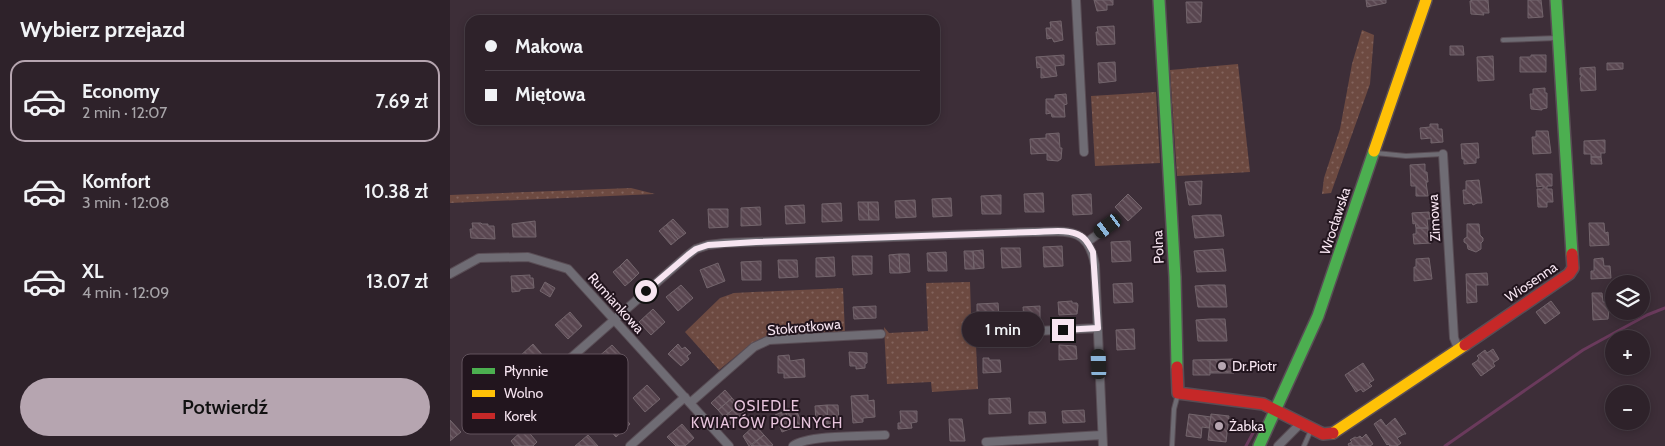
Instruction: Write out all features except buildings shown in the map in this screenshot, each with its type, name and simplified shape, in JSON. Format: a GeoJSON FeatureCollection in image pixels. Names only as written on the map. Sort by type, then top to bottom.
{"type":"FeatureCollection","features":[{"type":"Feature","properties":{"kind":"street"},"geometry":{"type":"LineString","coordinates":[[1076,0],[1084,152]]}},
{"type":"Feature","properties":{"kind":"street","name":"Polna"},"geometry":{"type":"LineString","coordinates":[[1158,0],[1175,277],[1178,393]]}},
{"type":"Feature","properties":{"kind":"street","name":"Wrocławska"},"geometry":{"type":"LineString","coordinates":[[1259,446],[1318,316],[1426,0]]}},
{"type":"Feature","properties":{"kind":"street","name":"Wiosenna"},"geometry":{"type":"LineString","coordinates":[[1276,410],[1323,434],[1335,433],[1570,274],[1573,268],[1556,0]]}},
{"type":"Feature","properties":{"kind":"street","name":"Zimowa"},"geometry":{"type":"LineString","coordinates":[[1443,154],[1454,338],[1458,348]]}},
{"type":"Feature","properties":{"kind":"street"},"geometry":{"type":"LineString","coordinates":[[1087,242],[1108,226]]}},
{"type":"Feature","properties":{"kind":"street"},"geometry":{"type":"LineString","coordinates":[[575,354],[688,255],[696,249],[708,245],[1071,232],[1081,236],[1087,242],[1093,252],[1095,265],[1103,446]]}},
{"type":"Feature","properties":{"kind":"street","name":"Rumiankowa"},"geometry":{"type":"LineString","coordinates":[[450,274],[480,258],[528,257],[568,269],[728,446]]}},
{"type":"Feature","properties":{"kind":"street"},"geometry":{"type":"LineString","coordinates":[[976,334],[1098,328]]}},
{"type":"Feature","properties":{"kind":"street","name":"Stokrotkowa"},"geometry":{"type":"LineString","coordinates":[[630,446],[754,347],[769,340],[881,334]]}},
{"type":"Feature","properties":{"kind":"street"},"geometry":{"type":"LineString","coordinates":[[1178,393],[1263,404],[1276,410]]}},
{"type":"Feature","properties":{"kind":"street"},"geometry":{"type":"LineString","coordinates":[[1278,446],[1306,426]]}},
{"type":"Feature","properties":{"kind":"street"},"geometry":{"type":"LineString","coordinates":[[793,446],[813,439],[885,434]]}},
{"type":"Feature","properties":{"kind":"street"},"geometry":{"type":"LineString","coordinates":[[986,442],[1102,435]]}},
{"type":"Feature","properties":{"kind":"lane"},"geometry":{"type":"LineString","coordinates":[[1503,40],[1558,38]]}},
{"type":"Feature","properties":{"kind":"lane","name":"Zimowa"},"geometry":{"type":"LineString","coordinates":[[1374,152],[1382,155],[1406,156],[1443,154]]}},
{"type":"Feature","properties":{"kind":"lane"},"geometry":{"type":"LineString","coordinates":[[1172,446],[1174,409],[1178,393]]}},
{"type":"Feature","properties":{"kind":"lane"},"geometry":{"type":"LineString","coordinates":[[1304,446],[1306,426]]}},
{"type":"Feature","properties":{"kind":"shaded area"},"geometry":{"type":"Polygon","coordinates":[[[1362,30],[1374,35],[1370,84],[1331,193],[1322,194],[1324,178],[1340,129],[1352,64],[1362,30]]]}},
{"type":"Feature","properties":{"kind":"shaded area"},"geometry":{"type":"Polygon","coordinates":[[[1238,64],[1250,172],[1177,176],[1170,70],[1238,64]]]}},
{"type":"Feature","properties":{"kind":"shaded area"},"geometry":{"type":"Polygon","coordinates":[[[1156,92],[1160,163],[1095,166],[1091,96],[1156,92]]]}},
{"type":"Feature","properties":{"kind":"shaded area"},"geometry":{"type":"Polygon","coordinates":[[[631,188],[655,194],[450,203],[450,195],[631,188]]]}},
{"type":"Feature","properties":{"kind":"shaded area"},"geometry":{"type":"Polygon","coordinates":[[[970,282],[972,346],[976,345],[978,389],[932,392],[931,382],[887,384],[884,327],[889,333],[928,331],[926,283],[970,282]]]}},
{"type":"Feature","properties":{"kind":"shaded area"},"geometry":{"type":"Polygon","coordinates":[[[843,288],[845,333],[768,336],[752,343],[719,370],[685,332],[720,298],[734,293],[843,288]]]}},
{"type":"Feature","properties":{"kind":"waterway"},"geometry":{"type":"LineString","coordinates":[[1445,446],[1583,350],[1647,315],[1665,308]]}},
{"type":"Feature","properties":{"kind":"waterway"},"geometry":{"type":"LineString","coordinates":[[1246,446],[1253,433]]}},
{"type":"Feature","properties":{"kind":"traffic: fast"},"geometry":{"type":"LineString","coordinates":[[1159,0],[1175,277],[1177,367]]}},
{"type":"Feature","properties":{"kind":"traffic: fast"},"geometry":{"type":"LineString","coordinates":[[1556,0],[1572,254]]}},
{"type":"Feature","properties":{"kind":"traffic: fast"},"geometry":{"type":"LineString","coordinates":[[1259,446],[1318,316],[1374,151]]}},
{"type":"Feature","properties":{"kind":"traffic: slow"},"geometry":{"type":"LineString","coordinates":[[1374,151],[1426,0]]}},
{"type":"Feature","properties":{"kind":"traffic: slow"},"geometry":{"type":"LineString","coordinates":[[1333,433],[1465,345]]}},
{"type":"Feature","properties":{"kind":"traffic: jam"},"geometry":{"type":"LineString","coordinates":[[1465,345],[1569,274],[1573,268],[1572,254]]}},
{"type":"Feature","properties":{"kind":"traffic: jam"},"geometry":{"type":"LineString","coordinates":[[1177,367],[1178,393],[1263,404],[1323,434],[1333,433]]}},
{"type":"Feature","properties":{"kind":"place","name":"Dr.Piotr"},"geometry":{"type":"Point","coordinates":[1222,366]}},
{"type":"Feature","properties":{"kind":"place","name":"Żabka"},"geometry":{"type":"Point","coordinates":[1219,426]}},
{"type":"Feature","properties":{"kind":"district","name":"OSIEDLE KWIATÓW POLNYCH"},"geometry":{"type":"Point","coordinates":[767,414]}},
{"type":"Feature","properties":{"kind":"route"},"geometry":{"type":"LineString","coordinates":[[646,291],[696,249],[708,245],[1071,232],[1081,236],[1093,252],[1098,328],[1063,330]]}}]}
